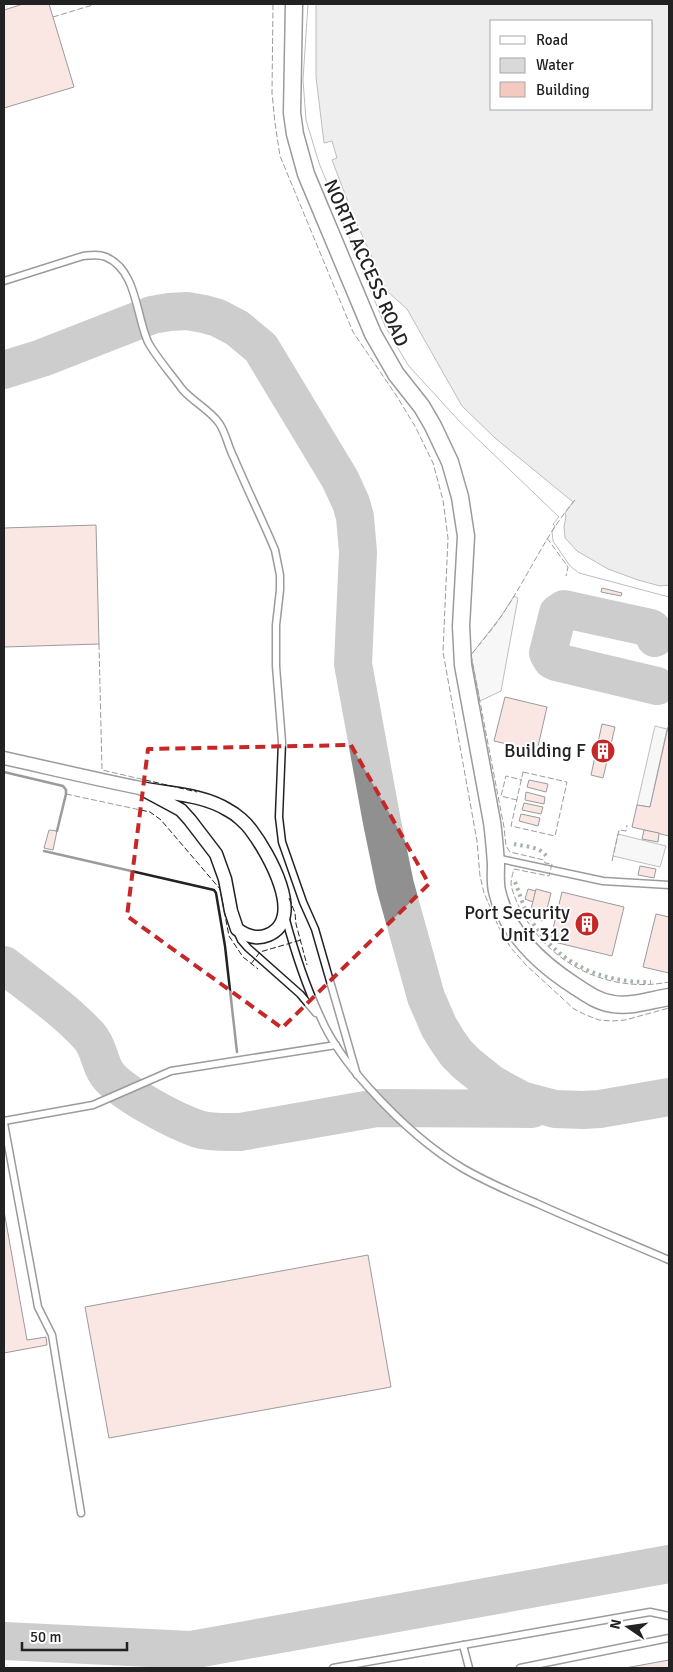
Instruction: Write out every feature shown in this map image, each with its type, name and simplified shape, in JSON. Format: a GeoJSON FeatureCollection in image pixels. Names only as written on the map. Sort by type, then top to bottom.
{"type":"FeatureCollection","features":[{"type":"Feature","properties":{"kind":"street","name":"NORTH ACCESS ROAD"},"geometry":{"type":"LineString","coordinates":[[294,4],[292,113],[295,134],[306,174],[373,334],[396,374],[422,406],[433,426],[450,462],[460,497],[466,536],[462,626],[463,665],[493,830],[497,890],[507,917],[532,952],[557,974],[600,1001],[627,1004],[669,997]]}},
{"type":"Feature","properties":{"kind":"street"},"geometry":{"type":"LineString","coordinates":[[4,758],[142,789],[198,798],[228,810],[249,828],[265,850],[284,895],[285,915],[278,929],[264,937],[251,937],[237,929],[231,911],[225,879],[216,854],[181,810],[142,789]]}},
{"type":"Feature","properties":{"kind":"lane"},"geometry":{"type":"LineString","coordinates":[[4,280],[83,256],[96,255],[106,257],[116,264],[126,276],[148,342],[187,396],[209,413],[224,432],[232,456],[276,550],[280,590],[276,625],[276,666],[282,742],[279,817],[282,842],[303,902],[315,929],[357,1075]]}},
{"type":"Feature","properties":{"kind":"lane"},"geometry":{"type":"LineString","coordinates":[[496,858],[603,880],[669,886]]}},
{"type":"Feature","properties":{"kind":"lane"},"geometry":{"type":"LineString","coordinates":[[285,915],[296,953],[320,1017],[357,1075],[403,1123],[430,1146],[464,1169],[556,1212],[669,1260]]}},
{"type":"Feature","properties":{"kind":"lane"},"geometry":{"type":"LineString","coordinates":[[237,929],[241,940],[248,948],[300,994],[320,1017]]}},
{"type":"Feature","properties":{"kind":"lane"},"geometry":{"type":"LineString","coordinates":[[81,1513],[52,1334],[38,1307],[4,1122],[93,1105],[171,1071],[336,1044]]}},
{"type":"Feature","properties":{"kind":"lane"},"geometry":{"type":"LineString","coordinates":[[333,1668],[650,1612],[669,1616]]}},
{"type":"Feature","properties":{"kind":"lane"},"geometry":{"type":"LineString","coordinates":[[520,1668],[669,1638]]}},
{"type":"Feature","properties":{"kind":"lane"},"geometry":{"type":"LineString","coordinates":[[463,1645],[469,1668]]}},
{"type":"Feature","properties":{"kind":"highlighted area"},"geometry":{"type":"Polygon","coordinates":[[[351,745],[429,884],[282,1028],[127,916],[148,749],[351,745]]]}},
{"type":"Feature","properties":{"kind":"shaded area"},"geometry":{"type":"Polygon","coordinates":[[[514,596],[518,598],[501,691],[480,701],[471,655],[514,596]]]}},
{"type":"Feature","properties":{"kind":"shaded area"},"geometry":{"type":"Polygon","coordinates":[[[655,726],[667,729],[650,807],[637,805],[655,726]]]}},
{"type":"Feature","properties":{"kind":"shaded area"},"geometry":{"type":"Polygon","coordinates":[[[618,834],[666,846],[660,867],[613,856],[618,834]]]}},
{"type":"Feature","properties":{"kind":"water"},"geometry":{"type":"Polygon","coordinates":[[[310,4],[669,4],[669,594],[580,570],[556,541],[562,517],[410,364],[321,162],[310,4]]]}},
{"type":"Feature","properties":{"kind":"pier"},"geometry":{"type":"Polygon","coordinates":[[[308,4],[316,4],[316,77],[324,143],[332,141],[337,158],[332,160],[353,215],[387,291],[407,309],[462,406],[495,438],[573,502],[565,513],[565,538],[577,551],[608,569],[660,586],[669,585],[669,597],[579,573],[570,566],[553,541],[552,531],[555,526],[553,524],[559,517],[461,423],[408,365],[385,326],[319,163],[306,120],[303,80],[308,4]]]}},
{"type":"Feature","properties":{"kind":"building"},"geometry":{"type":"Polygon","coordinates":[[[23,4],[49,4],[74,87],[4,108],[4,10],[23,4]]]}},
{"type":"Feature","properties":{"kind":"building"},"geometry":{"type":"Polygon","coordinates":[[[96,525],[99,644],[4,647],[4,528],[96,525]]]}},
{"type":"Feature","properties":{"kind":"building"},"geometry":{"type":"Polygon","coordinates":[[[602,588],[622,593],[621,596],[601,592],[602,588]]]}},
{"type":"Feature","properties":{"kind":"building"},"geometry":{"type":"Polygon","coordinates":[[[505,697],[547,707],[537,751],[494,741],[505,697]]]}},
{"type":"Feature","properties":{"kind":"building","name":"Building F"},"geometry":{"type":"Polygon","coordinates":[[[602,724],[615,727],[603,778],[591,775],[602,724]]]}},
{"type":"Feature","properties":{"kind":"building"},"geometry":{"type":"Polygon","coordinates":[[[668,727],[669,836],[632,827],[637,805],[650,807],[668,727]]]}},
{"type":"Feature","properties":{"kind":"building"},"geometry":{"type":"Polygon","coordinates":[[[529,780],[548,784],[546,792],[527,787],[529,780]]]}},
{"type":"Feature","properties":{"kind":"building"},"geometry":{"type":"Polygon","coordinates":[[[526,792],[545,797],[544,804],[525,800],[526,792]]]}},
{"type":"Feature","properties":{"kind":"building"},"geometry":{"type":"Polygon","coordinates":[[[524,803],[543,807],[541,814],[522,810],[524,803]]]}},
{"type":"Feature","properties":{"kind":"building"},"geometry":{"type":"Polygon","coordinates":[[[521,814],[540,818],[538,826],[519,821],[521,814]]]}},
{"type":"Feature","properties":{"kind":"building"},"geometry":{"type":"Polygon","coordinates":[[[49,830],[57,831],[53,850],[44,848],[49,830]]]}},
{"type":"Feature","properties":{"kind":"building"},"geometry":{"type":"Polygon","coordinates":[[[644,830],[659,833],[658,842],[642,839],[644,830]]]}},
{"type":"Feature","properties":{"kind":"building"},"geometry":{"type":"Polygon","coordinates":[[[640,866],[656,869],[654,878],[638,875],[640,866]]]}},
{"type":"Feature","properties":{"kind":"building"},"geometry":{"type":"Polygon","coordinates":[[[528,889],[536,891],[533,902],[525,899],[528,889]]]}},
{"type":"Feature","properties":{"kind":"building"},"geometry":{"type":"Polygon","coordinates":[[[536,889],[551,893],[542,921],[536,919],[538,911],[531,909],[536,889]]]}},
{"type":"Feature","properties":{"kind":"building","name":"Port Security Unit 312"},"geometry":{"type":"Polygon","coordinates":[[[562,892],[624,907],[612,956],[550,941],[562,892]]]}},
{"type":"Feature","properties":{"kind":"building"},"geometry":{"type":"Polygon","coordinates":[[[656,914],[669,917],[669,973],[643,967],[656,914]]]}},
{"type":"Feature","properties":{"kind":"building"},"geometry":{"type":"Polygon","coordinates":[[[4,1211],[27,1340],[46,1337],[47,1345],[4,1353],[4,1211]]]}},
{"type":"Feature","properties":{"kind":"building"},"geometry":{"type":"Polygon","coordinates":[[[368,1255],[391,1387],[109,1438],[85,1307],[368,1255]]]}},
{"type":"Feature","properties":{"kind":"building"},"geometry":{"type":"Polygon","coordinates":[[[669,1660],[669,1668],[625,1668],[669,1660]]]}},
{"type":"Feature","properties":{"kind":"taxiway"},"geometry":{"type":"LineString","coordinates":[[4,370],[42,358],[152,315],[169,312],[187,311],[218,318],[237,328],[261,348],[340,479],[355,517],[358,552],[353,664],[395,885],[426,997],[439,1027],[456,1053],[467,1064],[492,1084],[521,1100],[555,1109],[583,1110],[600,1109],[669,1097]]}},
{"type":"Feature","properties":{"kind":"taxiway"},"geometry":{"type":"LineString","coordinates":[[655,638],[654,631],[651,628],[564,609],[558,613],[548,653],[552,660],[556,662],[657,686]]}},
{"type":"Feature","properties":{"kind":"taxiway"},"geometry":{"type":"LineString","coordinates":[[4,965],[80,1026],[92,1040],[104,1069],[114,1081],[149,1106],[198,1129],[214,1132],[240,1132],[377,1108],[532,1109]]}},
{"type":"Feature","properties":{"kind":"taxiway"},"geometry":{"type":"LineString","coordinates":[[4,1641],[191,1650],[669,1564]]}},
{"type":"Feature","properties":{"kind":"hedge"},"geometry":{"type":"LineString","coordinates":[[514,844],[538,849],[548,859]]}},
{"type":"Feature","properties":{"kind":"hedge"},"geometry":{"type":"LineString","coordinates":[[515,882],[526,911],[536,928],[548,943],[562,955],[594,973],[612,978],[651,982]]}},
{"type":"Feature","properties":{"kind":"fence"},"geometry":{"type":"LineString","coordinates":[[53,17],[96,4]]}},
{"type":"Feature","properties":{"kind":"fence"},"geometry":{"type":"LineString","coordinates":[[273,4],[272,93],[280,156],[353,332],[416,428],[433,463],[443,500],[448,538],[443,652],[477,841],[480,876],[484,893],[500,930],[511,948],[526,965],[574,1009],[599,1020],[612,1021],[625,1020],[669,1008]]}},
{"type":"Feature","properties":{"kind":"fence"},"geometry":{"type":"LineString","coordinates":[[575,500],[555,527],[502,615],[471,655],[506,846],[510,852],[544,860],[545,863],[552,864],[549,876],[514,869],[511,884],[521,911],[538,936],[553,951],[570,963],[588,973],[607,980],[627,984],[669,982]]}},
{"type":"Feature","properties":{"kind":"fence"},"geometry":{"type":"LineString","coordinates":[[547,538],[568,567],[566,576]]}},
{"type":"Feature","properties":{"kind":"fence"},"geometry":{"type":"LineString","coordinates":[[99,644],[102,770],[197,792]]}},
{"type":"Feature","properties":{"kind":"fence"},"geometry":{"type":"LineString","coordinates":[[523,772],[567,782],[555,836],[511,826],[523,772]]}},
{"type":"Feature","properties":{"kind":"fence"},"geometry":{"type":"LineString","coordinates":[[517,800],[501,796],[506,776],[522,780]]}},
{"type":"Feature","properties":{"kind":"fence"},"geometry":{"type":"LineString","coordinates":[[66,794],[150,812],[161,820],[220,889],[229,936],[243,957],[258,969]]}},
{"type":"Feature","properties":{"kind":"fence"},"geometry":{"type":"LineString","coordinates":[[612,861],[619,830],[626,831],[627,825]]}},
{"type":"Feature","properties":{"kind":"fence"},"geometry":{"type":"LineString","coordinates":[[289,898],[295,913],[307,965]]}},
{"type":"Feature","properties":{"kind":"fence"},"geometry":{"type":"LineString","coordinates":[[251,964],[260,952],[301,940]]}},
{"type":"Feature","properties":{"kind":"wall"},"geometry":{"type":"LineString","coordinates":[[4,772],[63,786],[66,794],[57,831]]}},
{"type":"Feature","properties":{"kind":"wall"},"geometry":{"type":"LineString","coordinates":[[44,851],[214,890],[225,946],[237,1052]]}},
{"type":"Feature","properties":{"kind":"place","name":"Building F"},"geometry":{"type":"Point","coordinates":[603,751]}},
{"type":"Feature","properties":{"kind":"place","name":"Port Security Unit 312"},"geometry":{"type":"Point","coordinates":[587,924]}}]}
